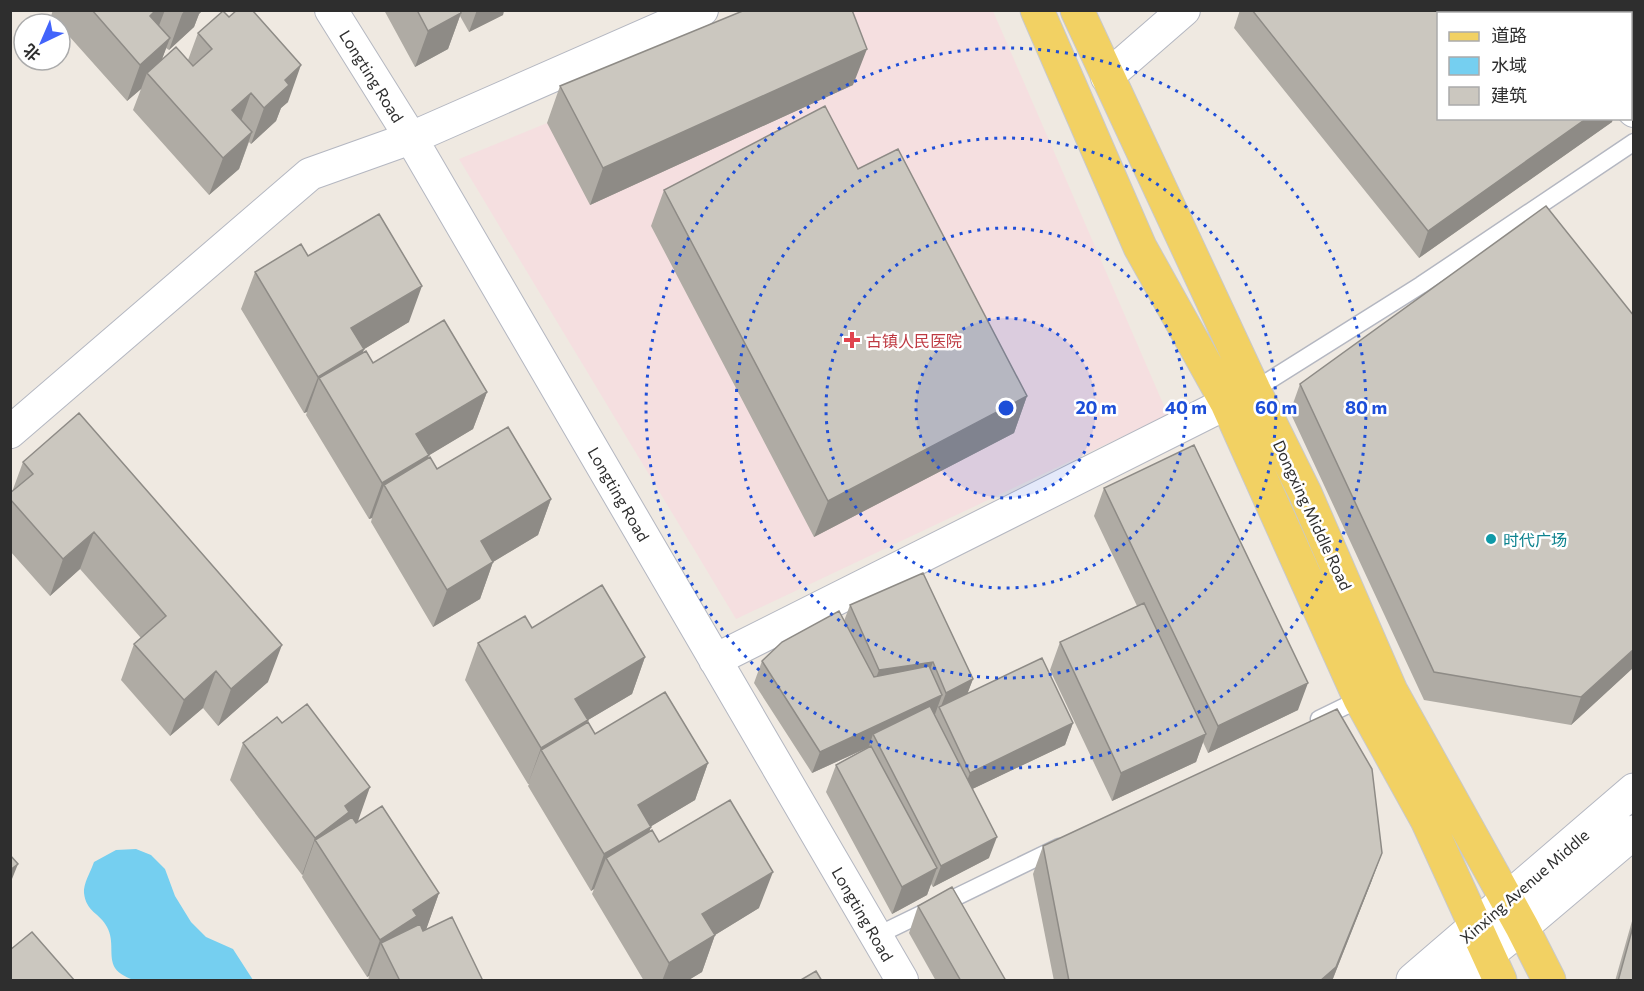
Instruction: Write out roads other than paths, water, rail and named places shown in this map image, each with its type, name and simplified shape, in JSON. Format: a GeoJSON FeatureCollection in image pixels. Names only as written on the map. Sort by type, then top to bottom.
{"type":"FeatureCollection","features":[{"type":"Feature","properties":{"kind":"main road","name":"Dongxing Middle Road"},"geometry":{"type":"LineString","coordinates":[[1038,10],[1140,247],[1305,493],[1391,691],[1515,914],[1549,981]]}},
{"type":"Feature","properties":{"kind":"main road","name":"Dongxing Middle Road"},"geometry":{"type":"LineString","coordinates":[[1077,10],[1240,396],[1360,699],[1427,820],[1488,954]]}},
{"type":"Feature","properties":{"kind":"main road","name":"Xinxing Avenue Middle"},"geometry":{"type":"LineString","coordinates":[[1456,981],[1488,954],[1515,914],[1634,790]]}},
{"type":"Feature","properties":{"kind":"main road","name":"Xinxing Avenue Middle"},"geometry":{"type":"LineString","coordinates":[[1515,914],[1634,832]]}},
{"type":"Feature","properties":{"kind":"main road","name":"Xinxing Avenue Middle"},"geometry":{"type":"LineString","coordinates":[[1413,981],[1488,954]]}},
{"type":"Feature","properties":{"kind":"street","name":"Longting Road"},"geometry":{"type":"LineString","coordinates":[[331,10],[411,138],[902,981]]}},
{"type":"Feature","properties":{"kind":"street"},"geometry":{"type":"LineString","coordinates":[[10,432],[310,174],[411,138],[702,10]]}},
{"type":"Feature","properties":{"kind":"street"},"geometry":{"type":"LineString","coordinates":[[1107,77],[1184,10]]}},
{"type":"Feature","properties":{"kind":"street"},"geometry":{"type":"LineString","coordinates":[[715,660],[1240,396]]}},
{"type":"Feature","properties":{"kind":"lane"},"geometry":{"type":"LineString","coordinates":[[1240,396],[1421,285],[1634,142]]}},
{"type":"Feature","properties":{"kind":"lane"},"geometry":{"type":"LineString","coordinates":[[1307,725],[1360,699]]}},
{"type":"Feature","properties":{"kind":"lane"},"geometry":{"type":"LineString","coordinates":[[876,936],[1070,841]]}},
{"type":"Feature","properties":{"kind":"water"},"geometry":{"type":"Polygon","coordinates":[[[136,849],[151,855],[165,869],[175,896],[191,922],[206,937],[233,949],[253,980],[134,980],[124,976],[115,968],[109,933],[104,922],[87,904],[84,889],[94,862],[116,850],[136,849]]]}},
{"type":"Feature","properties":{"kind":"place","name":"古镇人民医院"},"geometry":{"type":"Point","coordinates":[852,340]}},
{"type":"Feature","properties":{"kind":"place","name":"时代广场"},"geometry":{"type":"Point","coordinates":[1491,539]}}]}
